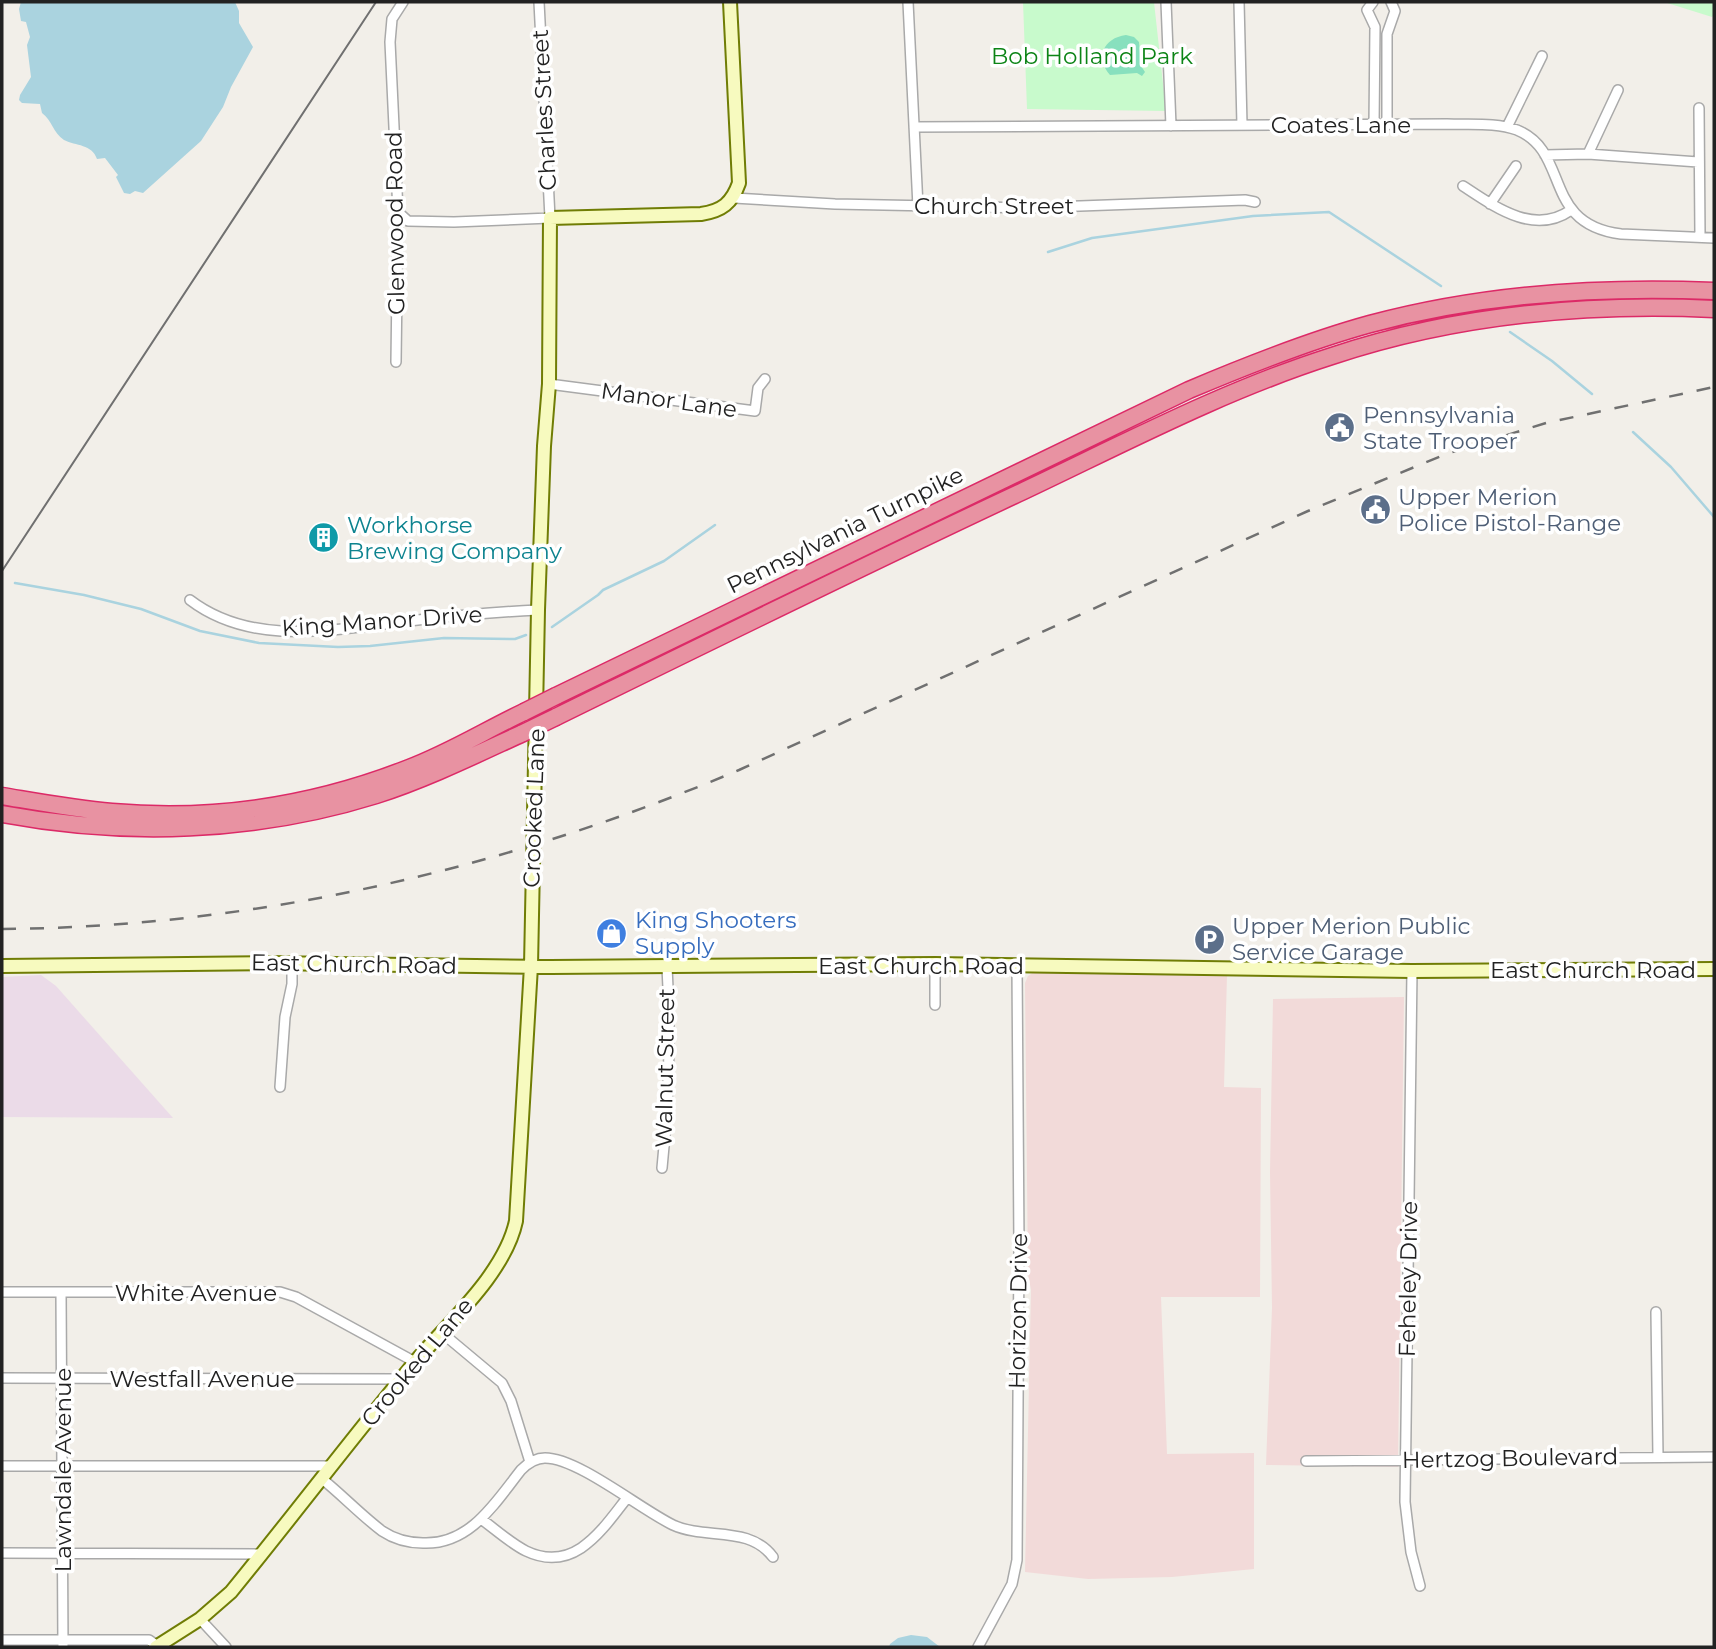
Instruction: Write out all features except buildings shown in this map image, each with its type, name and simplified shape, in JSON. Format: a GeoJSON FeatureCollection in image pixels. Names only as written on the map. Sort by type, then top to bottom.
{"type":"FeatureCollection","features":[{"type":"Feature","properties":{"kind":"highway","name":"Pennsylvania Turnpike"},"geometry":{"type":"LineString","coordinates":[[2,796],[67,807],[184,815],[287,805],[368,783],[412,768],[1189,390],[1298,346],[1409,315],[1511,297],[1592,290],[1714,292]]}},
{"type":"Feature","properties":{"kind":"highway","name":"Pennsylvania Turnpike"},"geometry":{"type":"LineString","coordinates":[[2,814],[115,829],[190,828],[272,819],[343,805],[377,795],[438,772],[523,733],[1166,422],[1332,355],[1425,331],[1508,316],[1598,309],[1714,309]]}},
{"type":"Feature","properties":{"kind":"street","name":"Glenwood Road"},"geometry":{"type":"LineString","coordinates":[[396,362],[398,212],[391,19],[403,2]]}},
{"type":"Feature","properties":{"kind":"street","name":"Charles Street"},"geometry":{"type":"LineString","coordinates":[[539,2],[550,218]]}},
{"type":"Feature","properties":{"kind":"street"},"geometry":{"type":"LineString","coordinates":[[398,212],[408,221],[454,222],[701,215],[724,208],[734,198],[739,183],[730,2]]}},
{"type":"Feature","properties":{"kind":"street"},"geometry":{"type":"LineString","coordinates":[[908,2],[918,206]]}},
{"type":"Feature","properties":{"kind":"street"},"geometry":{"type":"LineString","coordinates":[[1166,2],[1171,126]]}},
{"type":"Feature","properties":{"kind":"street"},"geometry":{"type":"LineString","coordinates":[[1239,2],[1242,125]]}},
{"type":"Feature","properties":{"kind":"street"},"geometry":{"type":"LineString","coordinates":[[1373,2],[1367,10],[1376,27],[1374,125]]}},
{"type":"Feature","properties":{"kind":"street"},"geometry":{"type":"LineString","coordinates":[[1387,125],[1387,34],[1395,11],[1391,2]]}},
{"type":"Feature","properties":{"kind":"street"},"geometry":{"type":"LineString","coordinates":[[1507,127],[1542,56]]}},
{"type":"Feature","properties":{"kind":"street"},"geometry":{"type":"LineString","coordinates":[[1588,154],[1618,90]]}},
{"type":"Feature","properties":{"kind":"street"},"geometry":{"type":"LineString","coordinates":[[1699,108],[1700,237]]}},
{"type":"Feature","properties":{"kind":"street","name":"Coates Lane"},"geometry":{"type":"LineString","coordinates":[[914,127],[1447,124],[1507,127],[1528,136],[1536,143],[1545,155],[1562,197],[1571,211]]}},
{"type":"Feature","properties":{"kind":"street"},"geometry":{"type":"LineString","coordinates":[[1545,155],[1588,154],[1698,162]]}},
{"type":"Feature","properties":{"kind":"street"},"geometry":{"type":"LineString","coordinates":[[1490,205],[1516,166]]}},
{"type":"Feature","properties":{"kind":"street"},"geometry":{"type":"LineString","coordinates":[[1463,186],[1490,205],[1522,219],[1553,220],[1571,211],[1586,223],[1608,232],[1714,238]]}},
{"type":"Feature","properties":{"kind":"street","name":"Church Street"},"geometry":{"type":"LineString","coordinates":[[734,198],[835,204],[1025,208],[1245,200],[1255,202]]}},
{"type":"Feature","properties":{"kind":"street","name":"Crooked Lane"},"geometry":{"type":"LineString","coordinates":[[157,1647],[200,1619],[231,1592],[401,1379],[497,1266],[513,1234],[516,1221],[531,966],[538,610],[549,384],[550,218]]}},
{"type":"Feature","properties":{"kind":"street","name":"Manor Lane"},"geometry":{"type":"LineString","coordinates":[[549,384],[755,411],[758,388],[765,379]]}},
{"type":"Feature","properties":{"kind":"street","name":"King Manor Drive"},"geometry":{"type":"LineString","coordinates":[[190,600],[222,620],[244,626],[294,632],[481,613],[538,610]]}},
{"type":"Feature","properties":{"kind":"street"},"geometry":{"type":"LineString","coordinates":[[280,1087],[292,963]]}},
{"type":"Feature","properties":{"kind":"street","name":"East Church Road"},"geometry":{"type":"LineString","coordinates":[[2,966],[292,963],[667,967],[935,964],[1412,971],[1714,969]]}},
{"type":"Feature","properties":{"kind":"street"},"geometry":{"type":"LineString","coordinates":[[935,964],[935,1006]]}},
{"type":"Feature","properties":{"kind":"street","name":"Horizon Drive"},"geometry":{"type":"LineString","coordinates":[[978,1647],[1012,1584],[1017,1560],[1017,966]]}},
{"type":"Feature","properties":{"kind":"street","name":"Walnut Street"},"geometry":{"type":"LineString","coordinates":[[662,1168],[669,1100],[670,1018],[667,967]]}},
{"type":"Feature","properties":{"kind":"street","name":"Feheley Drive"},"geometry":{"type":"LineString","coordinates":[[1412,971],[1406,1524],[1420,1586]]}},
{"type":"Feature","properties":{"kind":"street","name":"White Avenue"},"geometry":{"type":"LineString","coordinates":[[2,1292],[287,1293],[415,1362]]}},
{"type":"Feature","properties":{"kind":"street","name":"Lawndale Avenue"},"geometry":{"type":"LineString","coordinates":[[61,1292],[63,1644]]}},
{"type":"Feature","properties":{"kind":"street"},"geometry":{"type":"LineString","coordinates":[[1656,1312],[1658,1457]]}},
{"type":"Feature","properties":{"kind":"street"},"geometry":{"type":"LineString","coordinates":[[441,1332],[502,1383],[511,1401],[530,1462]]}},
{"type":"Feature","properties":{"kind":"street","name":"Westfall Avenue"},"geometry":{"type":"LineString","coordinates":[[2,1378],[401,1379]]}},
{"type":"Feature","properties":{"kind":"street","name":"Hertzog Boulevard"},"geometry":{"type":"LineString","coordinates":[[1306,1461],[1714,1457]]}},
{"type":"Feature","properties":{"kind":"street"},"geometry":{"type":"LineString","coordinates":[[321,1478],[382,1531],[407,1542],[425,1544],[446,1541],[465,1532],[481,1519],[521,1469],[530,1462],[546,1458],[568,1463],[681,1528],[698,1533],[750,1539],[764,1547],[772,1558]]}},
{"type":"Feature","properties":{"kind":"street"},"geometry":{"type":"LineString","coordinates":[[2,1466],[331,1466]]}},
{"type":"Feature","properties":{"kind":"street"},"geometry":{"type":"LineString","coordinates":[[481,1519],[526,1551],[544,1556],[565,1555],[580,1549],[596,1537],[627,1498]]}},
{"type":"Feature","properties":{"kind":"street"},"geometry":{"type":"LineString","coordinates":[[2,1553],[261,1554]]}},
{"type":"Feature","properties":{"kind":"street"},"geometry":{"type":"LineString","coordinates":[[200,1619],[226,1647]]}},
{"type":"Feature","properties":{"kind":"street"},"geometry":{"type":"LineString","coordinates":[[2,1640],[63,1644],[149,1640],[157,1647]]}},
{"type":"Feature","properties":{"kind":"shaded area"},"geometry":{"type":"Polygon","coordinates":[[[1034,972],[1227,975],[1224,1087],[1261,1088],[1260,1297],[1161,1297],[1167,1454],[1254,1453],[1254,1569],[1172,1577],[1088,1579],[1025,1572],[1031,1290],[1028,1274],[1025,983],[1028,976],[1034,972]]]}},
{"type":"Feature","properties":{"kind":"shaded area"},"geometry":{"type":"Polygon","coordinates":[[[41,975],[56,986],[173,1118],[2,1117],[2,977],[41,975]]]}},
{"type":"Feature","properties":{"kind":"shaded area"},"geometry":{"type":"Polygon","coordinates":[[[1404,997],[1398,1467],[1266,1465],[1272,1308],[1270,1172],[1273,999],[1404,997]]]}},
{"type":"Feature","properties":{"kind":"green space","name":"Bob Holland Park"},"geometry":{"type":"Polygon","coordinates":[[[1023,2],[1154,2],[1166,111],[1027,109],[1023,2]]]}},
{"type":"Feature","properties":{"kind":"green space"},"geometry":{"type":"Polygon","coordinates":[[[1664,2],[1714,2],[1714,15],[1712,17],[1664,2]]]}},
{"type":"Feature","properties":{"kind":"green space"},"geometry":{"type":"Polygon","coordinates":[[[1126,35],[1139,42],[1141,66],[1145,72],[1142,76],[1137,73],[1110,75],[1105,69],[1102,56],[1107,44],[1126,35]]]}},
{"type":"Feature","properties":{"kind":"water"},"geometry":{"type":"Polygon","coordinates":[[[21,2],[235,2],[239,11],[239,23],[253,47],[223,107],[201,141],[143,193],[124,193],[116,177],[118,175],[105,158],[97,159],[88,148],[60,137],[42,113],[40,104],[22,103],[19,100],[31,77],[27,45],[30,37],[26,22],[21,21],[21,2]]]}},
{"type":"Feature","properties":{"kind":"water"},"geometry":{"type":"Polygon","coordinates":[[[911,1635],[927,1637],[940,1647],[889,1647],[898,1638],[911,1635]]]}},
{"type":"Feature","properties":{"kind":"waterway"},"geometry":{"type":"LineString","coordinates":[[1048,252],[1092,238],[1253,216],[1329,212],[1441,286]]}},
{"type":"Feature","properties":{"kind":"waterway"},"geometry":{"type":"LineString","coordinates":[[1510,332],[1552,361],[1592,394]]}},
{"type":"Feature","properties":{"kind":"waterway"},"geometry":{"type":"LineString","coordinates":[[1633,432],[1671,467],[1714,517]]}},
{"type":"Feature","properties":{"kind":"waterway"},"geometry":{"type":"LineString","coordinates":[[552,627],[603,590],[664,561],[715,525]]}},
{"type":"Feature","properties":{"kind":"waterway"},"geometry":{"type":"LineString","coordinates":[[15,583],[84,595],[141,609],[200,631],[259,643],[338,647],[444,638],[515,639],[526,635]]}},
{"type":"Feature","properties":{"kind":"tram line"},"geometry":{"type":"LineString","coordinates":[[2,571],[376,2]]}},
{"type":"Feature","properties":{"kind":"railway"},"geometry":{"type":"LineString","coordinates":[[2,929],[97,926],[286,904],[378,886],[561,836],[651,805],[739,770],[1308,511],[1446,454],[1546,423],[1714,387]]}},
{"type":"Feature","properties":{"kind":"place","name":"Pennsylvania State Trooper"},"geometry":{"type":"Point","coordinates":[1340,428]}},
{"type":"Feature","properties":{"kind":"place","name":"Upper Merion Police Pistol-Range"},"geometry":{"type":"Point","coordinates":[1375,510]}},
{"type":"Feature","properties":{"kind":"place","name":"Workhorse Brewing Company"},"geometry":{"type":"Point","coordinates":[324,538]}},
{"type":"Feature","properties":{"kind":"place","name":"King Shooters Supply"},"geometry":{"type":"Point","coordinates":[612,933]}},
{"type":"Feature","properties":{"kind":"place","name":"Upper Merion Public Service Garage"},"geometry":{"type":"Point","coordinates":[1209,939]}}]}
